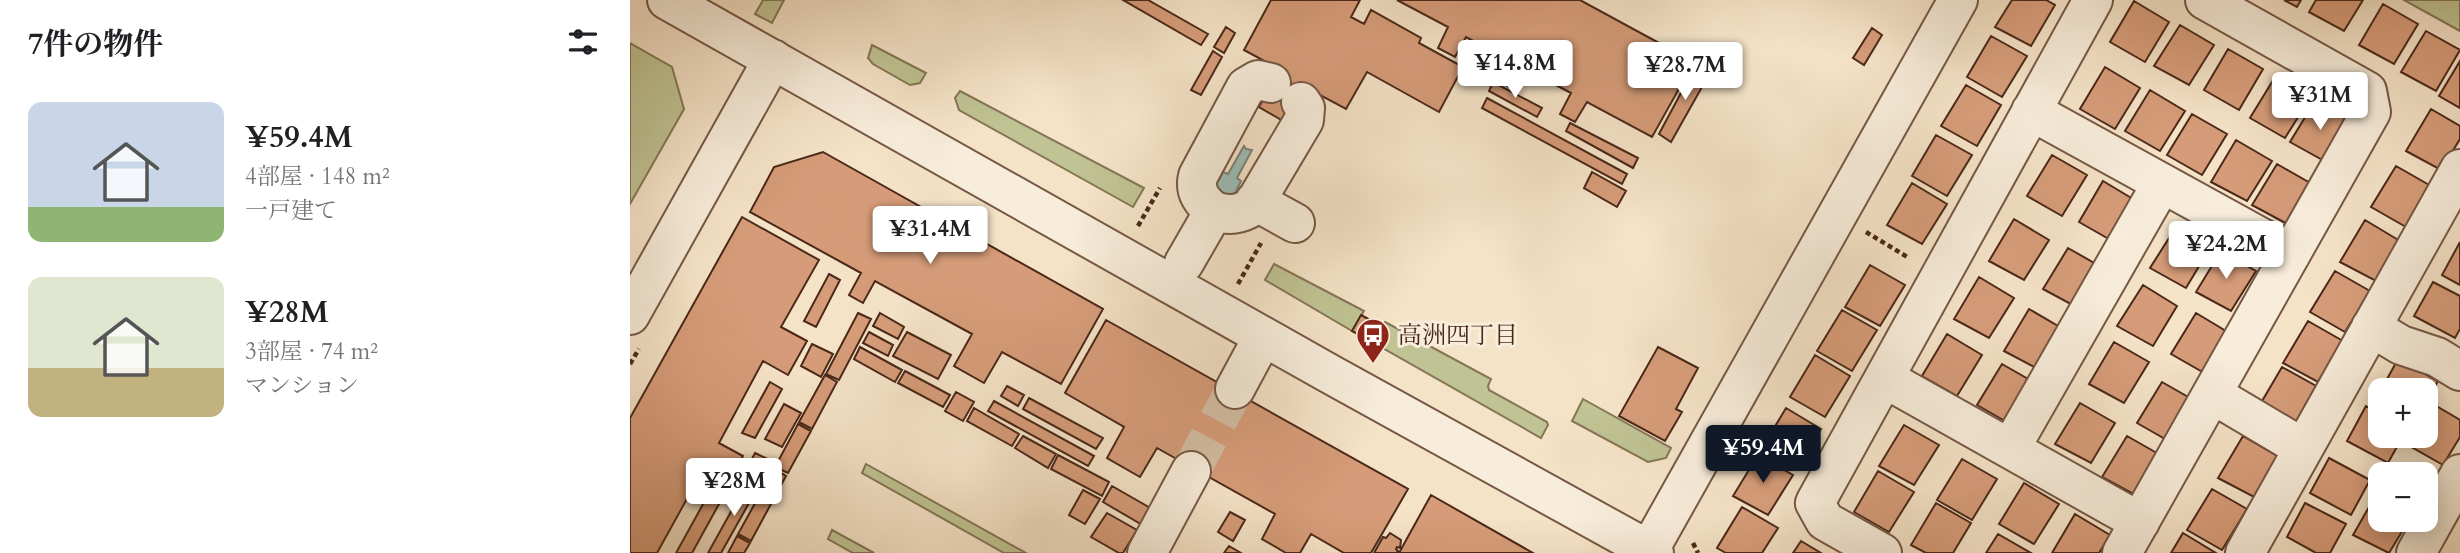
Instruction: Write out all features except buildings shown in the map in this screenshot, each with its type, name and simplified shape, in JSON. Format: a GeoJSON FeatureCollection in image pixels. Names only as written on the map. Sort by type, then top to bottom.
{"type":"FeatureCollection","features":[{"type":"Feature","properties":{"kind":"street"},"geometry":{"type":"LineString","coordinates":[[667,0],[1263,337],[1652,552],[1958,0]]}},
{"type":"Feature","properties":{"kind":"street"},"geometry":{"type":"LineString","coordinates":[[1882,553],[1825,521],[1815,503],[2093,0]]}},
{"type":"Feature","properties":{"kind":"street"},"geometry":{"type":"LineString","coordinates":[[1884,378],[2010,449],[2131,538],[2371,112],[2367,91],[2205,0]]}},
{"type":"Feature","properties":{"kind":"street"},"geometry":{"type":"LineString","coordinates":[[630,315],[773,59]]}},
{"type":"Feature","properties":{"kind":"street"},"geometry":{"type":"LineString","coordinates":[[1258,80],[1286,93],[1305,108],[1304,120],[1255,201],[1239,214],[1223,214],[1214,211],[1200,197],[1196,184],[1246,87],[1258,80]]}},
{"type":"Feature","properties":{"kind":"street"},"geometry":{"type":"LineString","coordinates":[[2031,111],[2291,254]]}},
{"type":"Feature","properties":{"kind":"street"},"geometry":{"type":"LineString","coordinates":[[2245,553],[2460,170]]}},
{"type":"Feature","properties":{"kind":"street"},"geometry":{"type":"LineString","coordinates":[[2010,449],[2162,183]]}},
{"type":"Feature","properties":{"kind":"street"},"geometry":{"type":"LineString","coordinates":[[1255,201],[1295,223]]}},
{"type":"Feature","properties":{"kind":"street"},"geometry":{"type":"LineString","coordinates":[[1184,263],[1214,211]]}},
{"type":"Feature","properties":{"kind":"street"},"geometry":{"type":"LineString","coordinates":[[2371,327],[2401,345],[2437,357],[2460,371]]}},
{"type":"Feature","properties":{"kind":"street"},"geometry":{"type":"LineString","coordinates":[[1235,388],[1263,337]]}},
{"type":"Feature","properties":{"kind":"street"},"geometry":{"type":"LineString","coordinates":[[2212,394],[2303,449]]}},
{"type":"Feature","properties":{"kind":"street"},"geometry":{"type":"LineString","coordinates":[[1147,553],[1191,471]]}},
{"type":"Feature","properties":{"kind":"street"},"geometry":{"type":"LineString","coordinates":[[2416,553],[2458,482]]}},
{"type":"Feature","properties":{"kind":"path"},"geometry":{"type":"LineString","coordinates":[[1857,227],[1940,277]]}},
{"type":"Feature","properties":{"kind":"green space"},"geometry":{"type":"Polygon","coordinates":[[[763,0],[784,0],[772,23],[755,14],[763,0]]]}},
{"type":"Feature","properties":{"kind":"green space"},"geometry":{"type":"Polygon","coordinates":[[[2404,0],[2460,0],[2460,31],[2404,0]]]}},
{"type":"Feature","properties":{"kind":"green space"},"geometry":{"type":"Polygon","coordinates":[[[630,43],[672,67],[684,109],[630,204],[630,43]]]}},
{"type":"Feature","properties":{"kind":"green space"},"geometry":{"type":"Polygon","coordinates":[[[872,45],[926,73],[920,83],[910,85],[873,64],[868,58],[872,45]]]}},
{"type":"Feature","properties":{"kind":"green space"},"geometry":{"type":"Polygon","coordinates":[[[960,91],[1144,188],[1133,207],[959,110],[955,98],[960,91]]]}},
{"type":"Feature","properties":{"kind":"green space"},"geometry":{"type":"Polygon","coordinates":[[[1274,264],[1364,311],[1352,331],[1265,280],[1274,264]]]}},
{"type":"Feature","properties":{"kind":"green space"},"geometry":{"type":"Polygon","coordinates":[[[1385,322],[1491,379],[1489,390],[1547,422],[1541,438],[1374,343],[1385,322]]]}},
{"type":"Feature","properties":{"kind":"green space"},"geometry":{"type":"Polygon","coordinates":[[[1583,399],[1671,448],[1666,458],[1648,462],[1572,421],[1583,399]]]}},
{"type":"Feature","properties":{"kind":"green space"},"geometry":{"type":"Polygon","coordinates":[[[866,464],[1026,553],[1004,553],[862,473],[866,464]]]}},
{"type":"Feature","properties":{"kind":"green space"},"geometry":{"type":"Polygon","coordinates":[[[832,530],[874,553],[853,553],[828,539],[832,530]]]}},
{"type":"Feature","properties":{"kind":"water"},"geometry":{"type":"Polygon","coordinates":[[[1244,146],[1252,150],[1237,178],[1241,181],[1234,195],[1223,195],[1216,185],[1223,172],[1228,174],[1244,146]]]}},
{"type":"Feature","properties":{"kind":"tunnel"},"geometry":{"type":"LineString","coordinates":[[1191,471],[1235,389]]}},
{"type":"Feature","properties":{"kind":"place","name":"高洲四丁目"},"geometry":{"type":"Point","coordinates":[1373,365]}}]}
